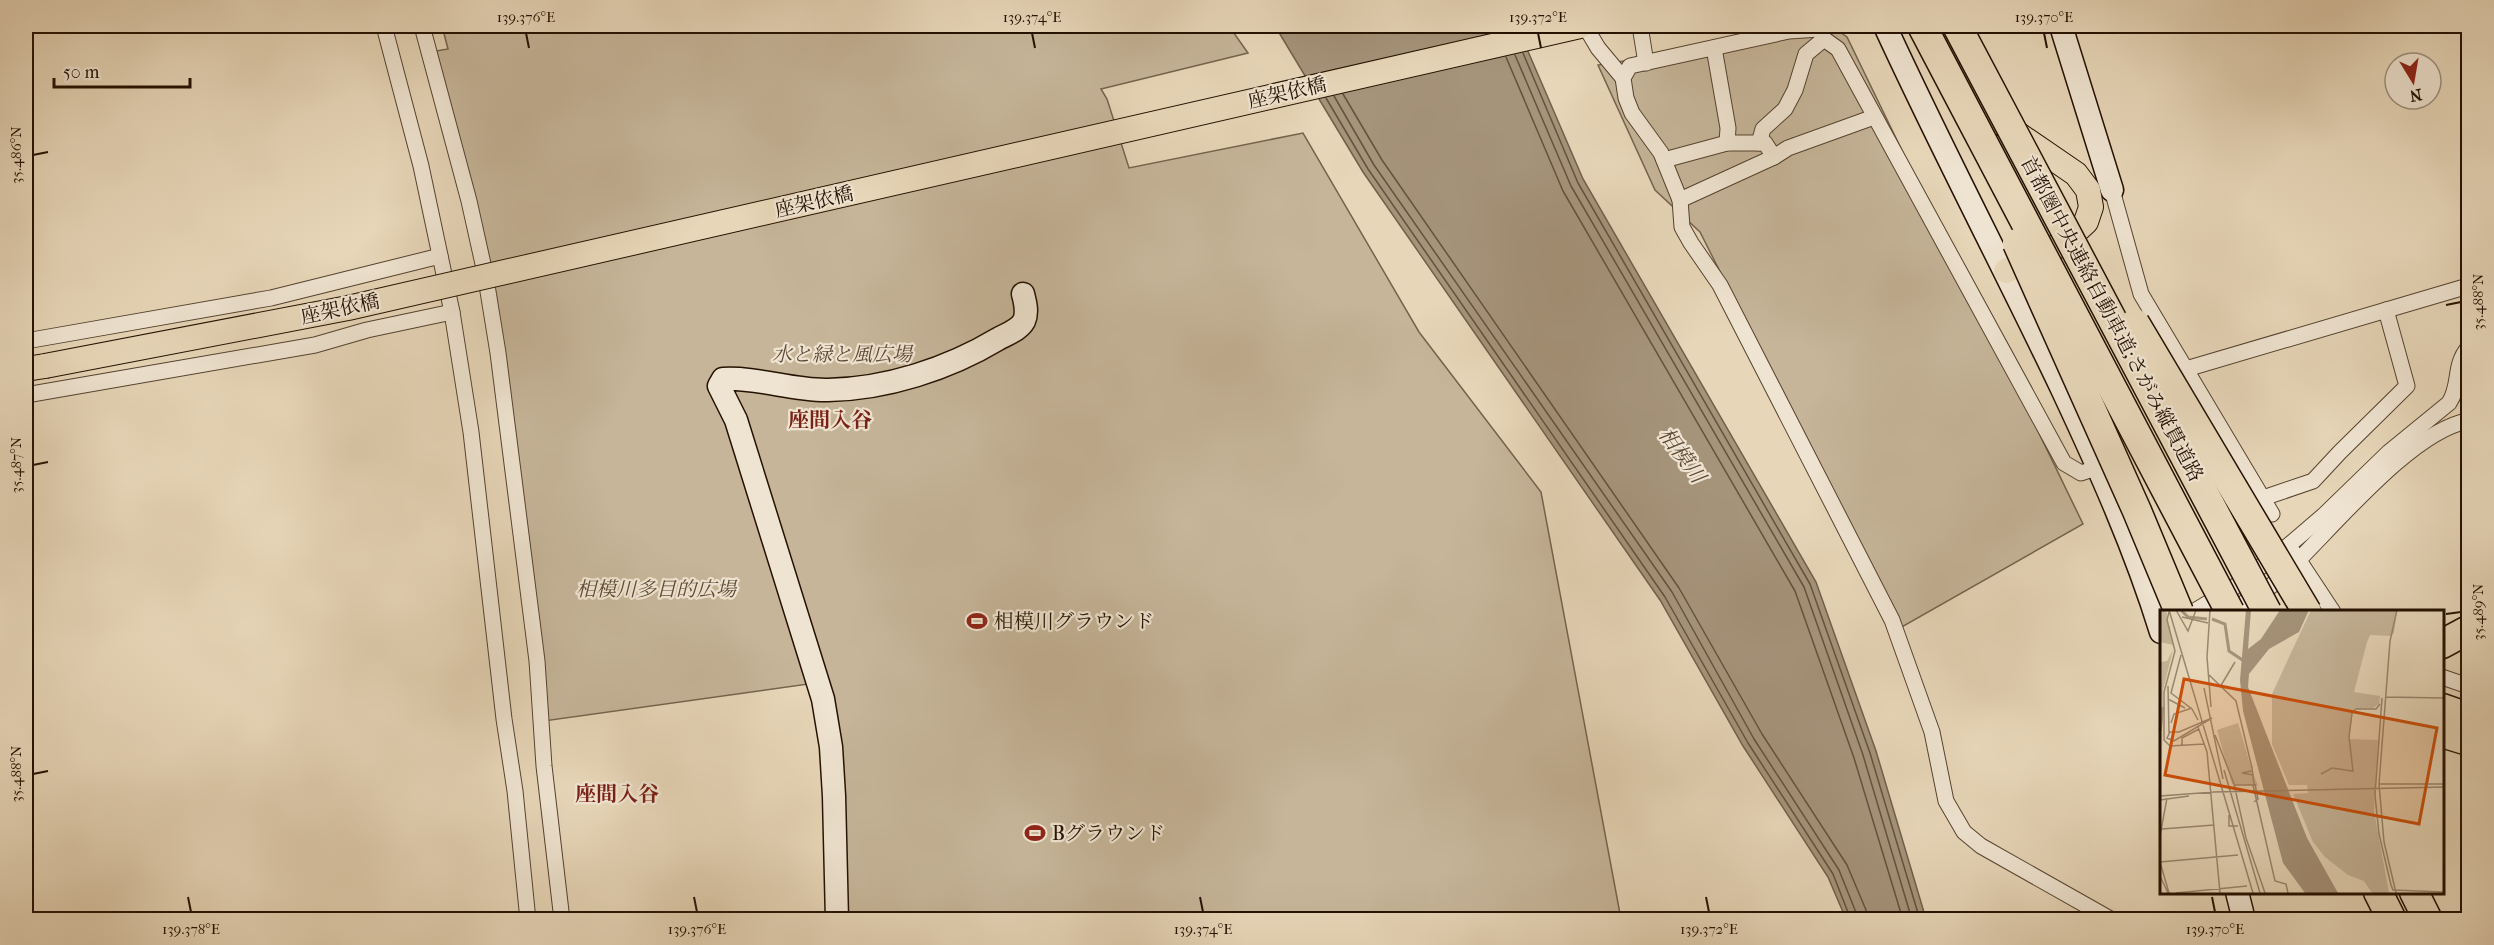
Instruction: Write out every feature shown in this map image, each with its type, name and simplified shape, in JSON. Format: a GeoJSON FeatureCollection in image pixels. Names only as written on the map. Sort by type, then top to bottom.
{"type":"FeatureCollection","features":[{"type":"Feature","properties":{"kind":"highway","name":"首都圏中央連絡自動車道;さがみ縦貫道路"},"geometry":{"type":"LineString","coordinates":[[1921,26],[2227,610]]}},
{"type":"Feature","properties":{"kind":"highway"},"geometry":{"type":"LineString","coordinates":[[1921,26],[2137,511],[2160,610]]}},
{"type":"Feature","properties":{"kind":"highway","name":"首都圏中央連絡自動車道;さがみ縦貫道路"},"geometry":{"type":"LineString","coordinates":[[1957,26],[2266,610]]}},
{"type":"Feature","properties":{"kind":"highway"},"geometry":{"type":"LineString","coordinates":[[1972,54],[2306,610]]}},
{"type":"Feature","properties":{"kind":"highway"},"geometry":{"type":"LineString","coordinates":[[2443,643],[2469,630]]}},
{"type":"Feature","properties":{"kind":"highway"},"geometry":{"type":"LineString","coordinates":[[2443,708],[2469,717]]}},
{"type":"Feature","properties":{"kind":"highway"},"geometry":{"type":"LineString","coordinates":[[2443,733],[2469,741]]}},
{"type":"Feature","properties":{"kind":"highway"},"geometry":{"type":"LineString","coordinates":[[2379,894],[2392,920]]}},
{"type":"Feature","properties":{"kind":"highway"},"geometry":{"type":"LineString","coordinates":[[2415,894],[2428,920]]}},
{"type":"Feature","properties":{"kind":"main road","name":"座架依橋"},"geometry":{"type":"LineString","coordinates":[[35,367],[359,305],[1580,26]]}},
{"type":"Feature","properties":{"kind":"main road"},"geometry":{"type":"LineString","coordinates":[[1929,26],[1959,81],[1990,115],[2076,174],[2088,190],[2091,207],[2086,222],[2062,244],[2006,272]]}},
{"type":"Feature","properties":{"kind":"street"},"geometry":{"type":"LineString","coordinates":[[384,26],[421,166],[452,312],[471,432],[504,719],[515,791],[528,920]]}},
{"type":"Feature","properties":{"kind":"street"},"geometry":{"type":"LineString","coordinates":[[422,26],[471,210],[485,273],[498,353],[537,661],[544,766],[562,920]]}},
{"type":"Feature","properties":{"kind":"street"},"geometry":{"type":"LineString","coordinates":[[1585,26],[1598,48],[1623,78],[1626,98],[1632,113],[1664,160],[1680,200],[1682,227],[1720,285],[1892,620],[1932,732],[1947,801],[1954,817],[1964,832],[1981,846],[2112,920]]}},
{"type":"Feature","properties":{"kind":"street"},"geometry":{"type":"LineString","coordinates":[[1640,26],[1646,63]]}},
{"type":"Feature","properties":{"kind":"street"},"geometry":{"type":"LineString","coordinates":[[1885,26],[2099,468],[2160,616]]}},
{"type":"Feature","properties":{"kind":"street"},"geometry":{"type":"LineString","coordinates":[[2061,26],[2112,190],[2141,294],[2272,514]]}},
{"type":"Feature","properties":{"kind":"street"},"geometry":{"type":"LineString","coordinates":[[1623,78],[1630,66],[1789,31],[1821,31],[1838,49],[2064,464],[2081,473],[2099,468]]}},
{"type":"Feature","properties":{"kind":"street"},"geometry":{"type":"LineString","coordinates":[[1759,143],[1763,129],[1785,109],[1795,90],[1806,54],[1821,31]]}},
{"type":"Feature","properties":{"kind":"street"},"geometry":{"type":"LineString","coordinates":[[1714,48],[1728,128],[1727,143]]}},
{"type":"Feature","properties":{"kind":"street"},"geometry":{"type":"LineString","coordinates":[[1680,200],[1788,148],[1874,117]]}},
{"type":"Feature","properties":{"kind":"street"},"geometry":{"type":"LineString","coordinates":[[1664,160],[1727,143],[1765,143],[1773,157]]}},
{"type":"Feature","properties":{"kind":"street"},"geometry":{"type":"LineString","coordinates":[[26,341],[271,298],[440,256]]}},
{"type":"Feature","properties":{"kind":"street"},"geometry":{"type":"LineString","coordinates":[[2186,369],[2469,286]]}},
{"type":"Feature","properties":{"kind":"street"},"geometry":{"type":"LineString","coordinates":[[837,920],[831,747],[823,699],[736,420],[719,386],[723,379],[738,378],[827,390],[867,387],[926,372],[965,357],[1019,327],[1026,315],[1023,294]]}},
{"type":"Feature","properties":{"kind":"street"},"geometry":{"type":"LineString","coordinates":[[2263,498],[2313,482],[2407,386],[2386,310]]}},
{"type":"Feature","properties":{"kind":"street"},"geometry":{"type":"LineString","coordinates":[[26,395],[315,345],[366,330],[452,312]]}},
{"type":"Feature","properties":{"kind":"street"},"geometry":{"type":"LineString","coordinates":[[2196,610],[2233,588],[2289,545],[2323,516],[2389,452],[2450,403],[2455,393],[2458,364],[2469,348]]}},
{"type":"Feature","properties":{"kind":"street"},"geometry":{"type":"LineString","coordinates":[[2231,610],[2275,583],[2397,462],[2442,430],[2469,421]]}},
{"type":"Feature","properties":{"kind":"street"},"geometry":{"type":"LineString","coordinates":[[2289,545],[2331,610]]}},
{"type":"Feature","properties":{"kind":"street"},"geometry":{"type":"LineString","coordinates":[[2443,676],[2469,686]]}},
{"type":"Feature","properties":{"kind":"street"},"geometry":{"type":"LineString","coordinates":[[2237,894],[2244,920]]}},
{"type":"Feature","properties":{"kind":"green space","name":"水と緑と風広場"},"geometry":{"type":"Polygon","coordinates":[[[442,26],[1229,26],[1248,53],[1101,89],[1107,99],[1129,168],[1303,133],[1419,332],[1541,492],[1621,919],[842,919],[822,682],[544,721],[498,353],[430,52],[448,49],[442,26]]]}},
{"type":"Feature","properties":{"kind":"green space"},"geometry":{"type":"Polygon","coordinates":[[[1834,28],[1847,37],[2083,524],[1900,628],[1700,232],[1655,190],[1598,65],[1834,28]]]}},
{"type":"Feature","properties":{"kind":"water","name":"相模川"},"geometry":{"type":"Polygon","coordinates":[[[1275,26],[1517,26],[1583,179],[1816,582],[1876,751],[1926,919],[1846,919],[1828,877],[1743,746],[1660,600],[1363,172],[1275,26]]]}},
{"type":"Feature","properties":{"kind":"place","name":"相模川グラウンド"},"geometry":{"type":"Point","coordinates":[977,621]}},
{"type":"Feature","properties":{"kind":"place","name":"Bグラウンド"},"geometry":{"type":"Point","coordinates":[1035,833]}},
{"type":"Feature","properties":{"kind":"district","name":"座間入谷"},"geometry":{"type":"Point","coordinates":[830,420]}},
{"type":"Feature","properties":{"kind":"district","name":"座間入谷"},"geometry":{"type":"Point","coordinates":[617,794]}},
{"type":"Feature","properties":{"kind":"park label","name":"相模川多目的広場"},"geometry":{"type":"Point","coordinates":[656,589]}}]}
